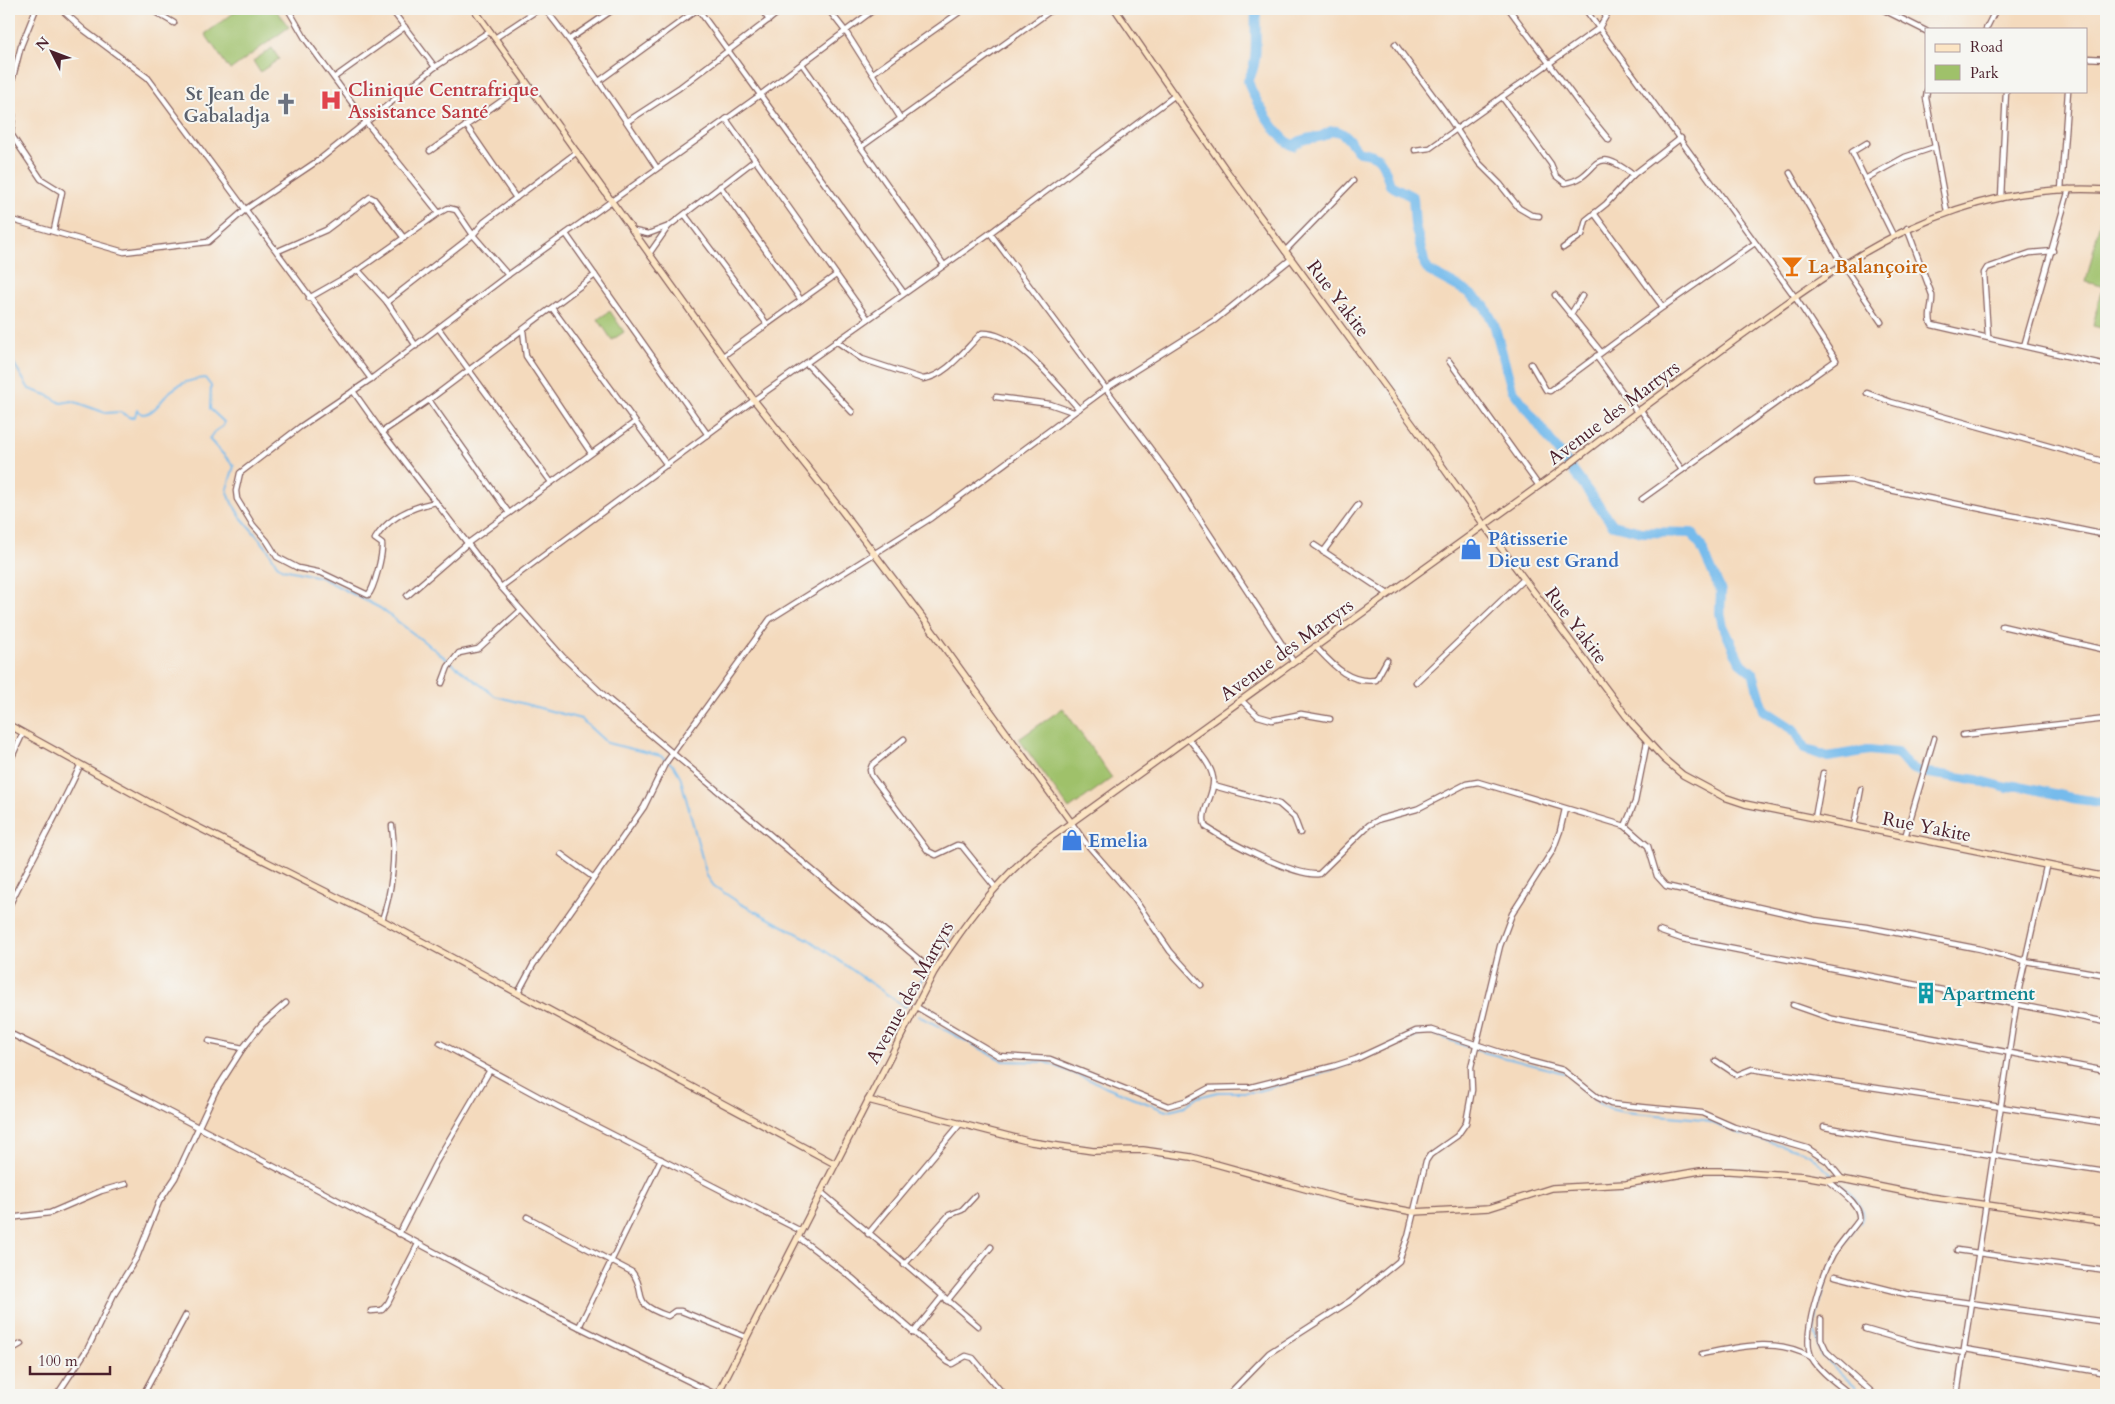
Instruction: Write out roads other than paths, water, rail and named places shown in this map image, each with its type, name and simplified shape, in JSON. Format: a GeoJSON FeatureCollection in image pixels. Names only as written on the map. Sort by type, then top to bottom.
{"type":"FeatureCollection","features":[{"type":"Feature","properties":{"kind":"main road"},"geometry":{"type":"LineString","coordinates":[[474,9],[754,400],[842,511],[1071,822]]}},
{"type":"Feature","properties":{"kind":"main road","name":"Rue Yakite"},"geometry":{"type":"LineString","coordinates":[[1115,9],[1174,96],[1285,251],[1524,579],[1647,742],[1683,775],[1724,796],[1746,804],[2046,867],[2106,877]]}},
{"type":"Feature","properties":{"kind":"main road","name":"Avenue des Martyrs"},"geometry":{"type":"LineString","coordinates":[[717,1395],[934,972],[965,922],[995,887],[1036,848],[1293,661],[1539,486],[1638,410],[1842,264],[1907,228],[1947,212],[2001,198],[2069,189],[2106,190]]}},
{"type":"Feature","properties":{"kind":"main road"},"geometry":{"type":"LineString","coordinates":[[9,725],[80,766],[382,920],[835,1164]]}},
{"type":"Feature","properties":{"kind":"main road"},"geometry":{"type":"LineString","coordinates":[[868,1100],[1038,1144],[1093,1151],[1143,1150],[1191,1157],[1329,1196],[1414,1212],[1489,1208],[1548,1188],[1626,1184],[1700,1171],[1730,1170],[1829,1180],[1842,1179],[1931,1197],[2106,1222]]}},
{"type":"Feature","properties":{"kind":"street"},"geometry":{"type":"LineString","coordinates":[[9,93],[21,46],[36,9]]}},
{"type":"Feature","properties":{"kind":"street"},"geometry":{"type":"LineString","coordinates":[[61,9],[84,30],[145,75],[371,379]]}},
{"type":"Feature","properties":{"kind":"street"},"geometry":{"type":"LineString","coordinates":[[150,9],[174,23]]}},
{"type":"Feature","properties":{"kind":"street"},"geometry":{"type":"LineString","coordinates":[[288,9],[306,40],[366,122],[439,212]]}},
{"type":"Feature","properties":{"kind":"street"},"geometry":{"type":"LineString","coordinates":[[391,9],[435,68]]}},
{"type":"Feature","properties":{"kind":"street"},"geometry":{"type":"LineString","coordinates":[[495,38],[539,9]]}},
{"type":"Feature","properties":{"kind":"street"},"geometry":{"type":"LineString","coordinates":[[545,9],[570,39],[628,121],[657,168]]}},
{"type":"Feature","properties":{"kind":"street"},"geometry":{"type":"LineString","coordinates":[[570,39],[614,9]]}},
{"type":"Feature","properties":{"kind":"street"},"geometry":{"type":"LineString","coordinates":[[599,80],[698,9],[904,293]]}},
{"type":"Feature","properties":{"kind":"street"},"geometry":{"type":"LineString","coordinates":[[761,9],[769,20]]}},
{"type":"Feature","properties":{"kind":"street"},"geometry":{"type":"LineString","coordinates":[[628,121],[679,88],[783,9]]}},
{"type":"Feature","properties":{"kind":"street"},"geometry":{"type":"LineString","coordinates":[[828,9],[846,32],[901,119]]}},
{"type":"Feature","properties":{"kind":"street"},"geometry":{"type":"LineString","coordinates":[[436,502],[404,511],[379,532],[375,539],[382,544],[382,554],[368,596],[322,573],[298,568],[281,560],[253,525],[236,495],[240,473],[300,426],[371,379],[508,275],[760,95],[875,9]]}},
{"type":"Feature","properties":{"kind":"street"},"geometry":{"type":"LineString","coordinates":[[873,73],[964,9]]}},
{"type":"Feature","properties":{"kind":"street"},"geometry":{"type":"LineString","coordinates":[[861,147],[1053,9]]}},
{"type":"Feature","properties":{"kind":"street"},"geometry":{"type":"LineString","coordinates":[[1509,9],[1549,64],[1610,140]]}},
{"type":"Feature","properties":{"kind":"street"},"geometry":{"type":"LineString","coordinates":[[1585,9],[1681,138],[1795,297],[1836,360],[1642,498]]}},
{"type":"Feature","properties":{"kind":"street"},"geometry":{"type":"LineString","coordinates":[[1415,150],[1430,148],[1599,28],[1610,9]]}},
{"type":"Feature","properties":{"kind":"street"},"geometry":{"type":"LineString","coordinates":[[1882,9],[1925,30]]}},
{"type":"Feature","properties":{"kind":"street"},"geometry":{"type":"LineString","coordinates":[[1986,28],[1996,9]]}},
{"type":"Feature","properties":{"kind":"street"},"geometry":{"type":"LineString","coordinates":[[334,77],[405,27]]}},
{"type":"Feature","properties":{"kind":"street"},"geometry":{"type":"LineString","coordinates":[[9,219],[54,230],[126,252],[208,242],[246,209],[319,160],[435,68],[490,31]]}},
{"type":"Feature","properties":{"kind":"street"},"geometry":{"type":"LineString","coordinates":[[1395,44],[1457,130],[1478,163],[1500,184],[1519,208],[1531,215],[1539,216]]}},
{"type":"Feature","properties":{"kind":"street"},"geometry":{"type":"LineString","coordinates":[[2088,58],[2106,59]]}},
{"type":"Feature","properties":{"kind":"street"},"geometry":{"type":"LineString","coordinates":[[802,64],[944,265]]}},
{"type":"Feature","properties":{"kind":"street"},"geometry":{"type":"LineString","coordinates":[[430,151],[527,83]]}},
{"type":"Feature","properties":{"kind":"street"},"geometry":{"type":"LineString","coordinates":[[1927,92],[1926,98],[1947,212]]}},
{"type":"Feature","properties":{"kind":"street"},"geometry":{"type":"LineString","coordinates":[[2001,198],[2006,92]]}},
{"type":"Feature","properties":{"kind":"street"},"geometry":{"type":"LineString","coordinates":[[2061,190],[2068,92]]}},
{"type":"Feature","properties":{"kind":"street"},"geometry":{"type":"LineString","coordinates":[[501,587],[754,400],[990,233],[1174,96]]}},
{"type":"Feature","properties":{"kind":"street"},"geometry":{"type":"LineString","coordinates":[[1502,97],[1551,164],[1556,176],[1565,183],[1576,181],[1601,161],[1608,160],[1615,162],[1632,175]]}},
{"type":"Feature","properties":{"kind":"street"},"geometry":{"type":"LineString","coordinates":[[9,105],[13,114],[11,134],[41,179],[62,192],[54,230]]}},
{"type":"Feature","properties":{"kind":"street"},"geometry":{"type":"LineString","coordinates":[[726,119],[868,319]]}},
{"type":"Feature","properties":{"kind":"street"},"geometry":{"type":"LineString","coordinates":[[466,125],[516,198]]}},
{"type":"Feature","properties":{"kind":"street"},"geometry":{"type":"LineString","coordinates":[[1563,248],[1582,235],[1584,222],[1606,204],[1632,175],[1681,138]]}},
{"type":"Feature","properties":{"kind":"street"},"geometry":{"type":"LineString","coordinates":[[1867,143],[1852,152],[1893,235]]}},
{"type":"Feature","properties":{"kind":"street"},"geometry":{"type":"LineString","coordinates":[[1865,179],[1905,157],[1935,147]]}},
{"type":"Feature","properties":{"kind":"street"},"geometry":{"type":"LineString","coordinates":[[387,302],[473,235],[484,222],[577,152]]}},
{"type":"Feature","properties":{"kind":"street"},"geometry":{"type":"LineString","coordinates":[[634,231],[648,234],[668,226],[685,215],[755,160]]}},
{"type":"Feature","properties":{"kind":"street"},"geometry":{"type":"LineString","coordinates":[[1790,172],[1842,264],[1881,322]]}},
{"type":"Feature","properties":{"kind":"street"},"geometry":{"type":"LineString","coordinates":[[1285,251],[1353,181]]}},
{"type":"Feature","properties":{"kind":"street"},"geometry":{"type":"LineString","coordinates":[[720,186],[801,300]]}},
{"type":"Feature","properties":{"kind":"street"},"geometry":{"type":"LineString","coordinates":[[2024,346],[2053,251],[2069,189]]}},
{"type":"Feature","properties":{"kind":"street"},"geometry":{"type":"LineString","coordinates":[[278,252],[326,230],[370,197],[374,199],[404,238]]}},
{"type":"Feature","properties":{"kind":"street"},"geometry":{"type":"LineString","coordinates":[[309,298],[358,270],[439,212],[448,208],[456,210],[473,235],[508,275]]}},
{"type":"Feature","properties":{"kind":"street"},"geometry":{"type":"LineString","coordinates":[[1594,213],[1664,306]]}},
{"type":"Feature","properties":{"kind":"street"},"geometry":{"type":"LineString","coordinates":[[685,215],[767,324]]}},
{"type":"Feature","properties":{"kind":"street"},"geometry":{"type":"LineString","coordinates":[[649,254],[668,226]]}},
{"type":"Feature","properties":{"kind":"street"},"geometry":{"type":"LineString","coordinates":[[1907,228],[1932,295],[1930,323],[2106,365]]}},
{"type":"Feature","properties":{"kind":"street"},"geometry":{"type":"LineString","coordinates":[[990,233],[1176,483],[1293,661]]}},
{"type":"Feature","properties":{"kind":"street"},"geometry":{"type":"LineString","coordinates":[[566,234],[708,435]]}},
{"type":"Feature","properties":{"kind":"street"},"geometry":{"type":"LineString","coordinates":[[1531,364],[1546,390],[1550,391],[1664,306],[1755,243]]}},
{"type":"Feature","properties":{"kind":"street"},"geometry":{"type":"LineString","coordinates":[[1988,336],[1984,274],[1987,268],[2030,253],[2053,251]]}},
{"type":"Feature","properties":{"kind":"street"},"geometry":{"type":"LineString","coordinates":[[518,993],[533,965],[644,807],[665,764],[770,619],[874,555],[947,507],[1107,388],[1215,320],[1291,259]]}},
{"type":"Feature","properties":{"kind":"street"},"geometry":{"type":"LineString","coordinates":[[358,270],[387,302],[416,346]]}},
{"type":"Feature","properties":{"kind":"street"},"geometry":{"type":"LineString","coordinates":[[382,432],[429,400],[595,275]]}},
{"type":"Feature","properties":{"kind":"street"},"geometry":{"type":"LineString","coordinates":[[723,356],[836,275]]}},
{"type":"Feature","properties":{"kind":"street"},"geometry":{"type":"LineString","coordinates":[[1555,295],[1601,352]]}},
{"type":"Feature","properties":{"kind":"street"},"geometry":{"type":"LineString","coordinates":[[1571,314],[1582,296]]}},
{"type":"Feature","properties":{"kind":"street"},"geometry":{"type":"LineString","coordinates":[[552,308],[667,465]]}},
{"type":"Feature","properties":{"kind":"street"},"geometry":{"type":"LineString","coordinates":[[439,328],[551,482]]}},
{"type":"Feature","properties":{"kind":"street"},"geometry":{"type":"LineString","coordinates":[[523,330],[528,360],[591,453]]}},
{"type":"Feature","properties":{"kind":"street"},"geometry":{"type":"LineString","coordinates":[[836,341],[862,359],[923,379],[932,378],[982,333],[993,334],[1011,342],[1028,355],[1079,409]]}},
{"type":"Feature","properties":{"kind":"street"},"geometry":{"type":"LineString","coordinates":[[1596,356],[1682,470]]}},
{"type":"Feature","properties":{"kind":"street"},"geometry":{"type":"LineString","coordinates":[[1448,361],[1539,486]]}},
{"type":"Feature","properties":{"kind":"street"},"geometry":{"type":"LineString","coordinates":[[806,363],[852,412]]}},
{"type":"Feature","properties":{"kind":"street"},"geometry":{"type":"LineString","coordinates":[[353,391],[382,432],[501,587],[567,661],[672,755],[934,972]]}},
{"type":"Feature","properties":{"kind":"street"},"geometry":{"type":"LineString","coordinates":[[1867,392],[1891,402],[2106,462]]}},
{"type":"Feature","properties":{"kind":"street"},"geometry":{"type":"LineString","coordinates":[[996,398],[1050,404],[1073,412]]}},
{"type":"Feature","properties":{"kind":"street"},"geometry":{"type":"LineString","coordinates":[[429,400],[509,513]]}},
{"type":"Feature","properties":{"kind":"street"},"geometry":{"type":"LineString","coordinates":[[407,596],[468,542],[634,422]]}},
{"type":"Feature","properties":{"kind":"street"},"geometry":{"type":"LineString","coordinates":[[1817,482],[1851,480],[1866,485],[2106,535]]}},
{"type":"Feature","properties":{"kind":"street"},"geometry":{"type":"LineString","coordinates":[[1323,552],[1358,505]]}},
{"type":"Feature","properties":{"kind":"street"},"geometry":{"type":"LineString","coordinates":[[1314,545],[1388,594]]}},
{"type":"Feature","properties":{"kind":"street"},"geometry":{"type":"LineString","coordinates":[[1416,682],[1524,579]]}},
{"type":"Feature","properties":{"kind":"street"},"geometry":{"type":"LineString","coordinates":[[442,683],[448,667],[459,653],[478,648],[521,610]]}},
{"type":"Feature","properties":{"kind":"street"},"geometry":{"type":"LineString","coordinates":[[2002,626],[2106,650]]}},
{"type":"Feature","properties":{"kind":"street"},"geometry":{"type":"LineString","coordinates":[[1314,646],[1341,673],[1359,679],[1376,680],[1386,660]]}},
{"type":"Feature","properties":{"kind":"street"},"geometry":{"type":"LineString","coordinates":[[1241,700],[1258,716],[1272,720],[1301,714],[1330,719]]}},
{"type":"Feature","properties":{"kind":"street"},"geometry":{"type":"LineString","coordinates":[[1963,735],[2106,719]]}},
{"type":"Feature","properties":{"kind":"street"},"geometry":{"type":"LineString","coordinates":[[9,763],[23,733]]}},
{"type":"Feature","properties":{"kind":"street"},"geometry":{"type":"LineString","coordinates":[[1188,738],[1212,772],[1214,786],[1204,819],[1206,827],[1258,855],[1310,875],[1319,874],[1369,825],[1417,809],[1472,782],[1485,783],[1565,809],[1626,826],[1648,846],[1657,876],[1666,886],[1815,920],[1980,949],[2024,961],[2106,975]]}},
{"type":"Feature","properties":{"kind":"street"},"geometry":{"type":"LineString","coordinates":[[1905,837],[1934,738]]}},
{"type":"Feature","properties":{"kind":"street"},"geometry":{"type":"LineString","coordinates":[[904,739],[872,766],[870,770],[871,775],[928,851],[936,855],[957,845],[962,846],[995,887]]}},
{"type":"Feature","properties":{"kind":"street"},"geometry":{"type":"LineString","coordinates":[[1626,826],[1635,802],[1647,742]]}},
{"type":"Feature","properties":{"kind":"street"},"geometry":{"type":"LineString","coordinates":[[9,906],[44,834],[59,812],[80,766]]}},
{"type":"Feature","properties":{"kind":"street"},"geometry":{"type":"LineString","coordinates":[[1814,818],[1823,773]]}},
{"type":"Feature","properties":{"kind":"street"},"geometry":{"type":"LineString","coordinates":[[1214,786],[1279,804],[1294,817],[1300,833]]}},
{"type":"Feature","properties":{"kind":"street"},"geometry":{"type":"LineString","coordinates":[[1854,826],[1861,789]]}},
{"type":"Feature","properties":{"kind":"street"},"geometry":{"type":"LineString","coordinates":[[1228,1395],[1269,1353],[1350,1301],[1396,1264],[1401,1257],[1426,1161],[1430,1155],[1457,1136],[1466,1123],[1472,1090],[1471,1067],[1500,946],[1512,914],[1553,850],[1565,809]]}},
{"type":"Feature","properties":{"kind":"street"},"geometry":{"type":"LineString","coordinates":[[1071,822],[1085,842],[1133,897],[1170,951],[1201,985]]}},
{"type":"Feature","properties":{"kind":"street"},"geometry":{"type":"LineString","coordinates":[[382,920],[388,904],[394,851],[392,826]]}},
{"type":"Feature","properties":{"kind":"street"},"geometry":{"type":"LineString","coordinates":[[561,854],[594,878]]}},
{"type":"Feature","properties":{"kind":"street"},"geometry":{"type":"LineString","coordinates":[[1957,1395],[2024,961],[2046,867]]}},
{"type":"Feature","properties":{"kind":"street"},"geometry":{"type":"LineString","coordinates":[[1659,931],[1682,939],[2106,1022]]}},
{"type":"Feature","properties":{"kind":"street"},"geometry":{"type":"LineString","coordinates":[[57,1395],[88,1348],[115,1292],[137,1257],[159,1202],[175,1178],[215,1092],[243,1048],[262,1024],[286,1003]]}},
{"type":"Feature","properties":{"kind":"street"},"geometry":{"type":"LineString","coordinates":[[1792,1005],[1833,1019],[2106,1070]]}},
{"type":"Feature","properties":{"kind":"street"},"geometry":{"type":"LineString","coordinates":[[915,1006],[999,1056],[1050,1059],[1168,1106],[1179,1103],[1209,1088],[1251,1087],[1334,1066],[1356,1059],[1416,1031],[1432,1030],[1476,1046],[1563,1070],[1598,1097],[1611,1104],[1702,1113],[1734,1128],[1807,1148],[1826,1161],[1842,1179]]}},
{"type":"Feature","properties":{"kind":"street"},"geometry":{"type":"LineString","coordinates":[[9,1033],[198,1127],[580,1328],[717,1395]]}},
{"type":"Feature","properties":{"kind":"street"},"geometry":{"type":"LineString","coordinates":[[209,1040],[243,1048]]}},
{"type":"Feature","properties":{"kind":"street"},"geometry":{"type":"LineString","coordinates":[[440,1043],[800,1234],[950,1363],[966,1356],[972,1358],[1004,1395]]}},
{"type":"Feature","properties":{"kind":"street"},"geometry":{"type":"LineString","coordinates":[[1716,1061],[1737,1075],[1752,1069],[2106,1123]]}},
{"type":"Feature","properties":{"kind":"street"},"geometry":{"type":"LineString","coordinates":[[399,1234],[436,1162],[490,1070]]}},
{"type":"Feature","properties":{"kind":"street"},"geometry":{"type":"LineString","coordinates":[[868,1234],[961,1123]]}},
{"type":"Feature","properties":{"kind":"street"},"geometry":{"type":"LineString","coordinates":[[1824,1127],[1912,1143],[2106,1172]]}},
{"type":"Feature","properties":{"kind":"street"},"geometry":{"type":"LineString","coordinates":[[580,1328],[661,1159]]}},
{"type":"Feature","properties":{"kind":"street"},"geometry":{"type":"LineString","coordinates":[[1811,1357],[1809,1331],[1821,1283],[1834,1254],[1859,1220],[1860,1215],[1855,1206],[1829,1180]]}},
{"type":"Feature","properties":{"kind":"street"},"geometry":{"type":"LineString","coordinates":[[9,1218],[50,1213],[101,1191],[126,1184]]}},
{"type":"Feature","properties":{"kind":"street"},"geometry":{"type":"LineString","coordinates":[[821,1192],[947,1302],[978,1326]]}},
{"type":"Feature","properties":{"kind":"street"},"geometry":{"type":"LineString","coordinates":[[904,1265],[948,1215],[962,1210],[975,1196]]}},
{"type":"Feature","properties":{"kind":"street"},"geometry":{"type":"LineString","coordinates":[[527,1217],[611,1260],[634,1274],[641,1300],[645,1305],[668,1316],[677,1310],[688,1313],[746,1337]]}},
{"type":"Feature","properties":{"kind":"street"},"geometry":{"type":"LineString","coordinates":[[371,1310],[382,1310],[388,1303],[418,1244]]}},
{"type":"Feature","properties":{"kind":"street"},"geometry":{"type":"LineString","coordinates":[[947,1302],[991,1247]]}},
{"type":"Feature","properties":{"kind":"street"},"geometry":{"type":"LineString","coordinates":[[1957,1250],[1978,1255],[2016,1258],[2106,1271]]}},
{"type":"Feature","properties":{"kind":"street"},"geometry":{"type":"LineString","coordinates":[[1835,1276],[1906,1294],[2106,1322]]}},
{"type":"Feature","properties":{"kind":"street"},"geometry":{"type":"LineString","coordinates":[[913,1333],[942,1297]]}},
{"type":"Feature","properties":{"kind":"street"},"geometry":{"type":"LineString","coordinates":[[143,1395],[186,1315]]}},
{"type":"Feature","properties":{"kind":"street"},"geometry":{"type":"LineString","coordinates":[[1821,1319],[1820,1339],[1828,1352],[1875,1395]]}},
{"type":"Feature","properties":{"kind":"street"},"geometry":{"type":"LineString","coordinates":[[1866,1329],[1916,1344],[2106,1373]]}},
{"type":"Feature","properties":{"kind":"street"},"geometry":{"type":"LineString","coordinates":[[9,1351],[21,1344]]}},
{"type":"Feature","properties":{"kind":"street"},"geometry":{"type":"LineString","coordinates":[[1702,1354],[1740,1346],[1788,1346],[1811,1357],[1851,1395]]}},
{"type":"Feature","properties":{"kind":"street"},"geometry":{"type":"LineString","coordinates":[[1839,1395],[1843,1388]]}},
{"type":"Feature","properties":{"kind":"waterway"},"geometry":{"type":"LineString","coordinates":[[1252,9],[1256,12],[1256,47],[1254,64],[1248,81],[1260,107],[1273,126],[1293,146],[1302,140],[1320,137],[1332,131],[1340,132],[1359,152],[1373,155],[1381,161],[1390,185],[1413,197],[1415,225],[1425,265],[1429,271],[1466,291],[1484,305],[1494,324],[1512,389],[1613,525],[1642,532],[1692,533],[1700,544],[1721,591],[1720,613],[1723,626],[1740,662],[1753,673],[1764,710],[1793,729],[1805,749],[1828,757],[1869,750],[1897,753],[1909,767],[1921,772],[1977,780],[2007,788],[2016,785],[2072,798],[2099,802],[2106,800]]}},
{"type":"Feature","properties":{"kind":"waterway"},"geometry":{"type":"LineString","coordinates":[[9,355],[29,389],[47,395],[61,403],[72,401],[106,413],[120,412],[131,418],[135,416],[137,410],[142,414],[151,411],[176,387],[192,380],[205,378],[211,386],[210,409],[224,422],[223,426],[214,432],[209,439],[234,466],[227,489],[231,501],[240,516],[267,548],[277,565],[283,569],[320,577],[380,608],[495,696],[581,719],[607,743],[661,756],[674,766],[680,776],[707,876],[714,886],[741,904],[808,939],[905,1007],[926,972]]}},
{"type":"Feature","properties":{"kind":"waterway"},"geometry":{"type":"LineString","coordinates":[[931,964],[954,930]]}},
{"type":"Feature","properties":{"kind":"waterway"},"geometry":{"type":"LineString","coordinates":[[919,1016],[1004,1061],[1046,1062],[1166,1111],[1185,1106],[1198,1097],[1218,1092],[1254,1092],[1331,1071],[1423,1033]]}},
{"type":"Feature","properties":{"kind":"waterway"},"geometry":{"type":"LineString","coordinates":[[1428,1032],[1479,1051],[1564,1073]]}},
{"type":"Feature","properties":{"kind":"waterway"},"geometry":{"type":"LineString","coordinates":[[1579,1086],[1601,1105],[1610,1109],[1702,1119],[1738,1133],[1802,1151],[1809,1154],[1834,1177]]}},
{"type":"Feature","properties":{"kind":"waterway"},"geometry":{"type":"LineString","coordinates":[[1837,1181],[1860,1205],[1862,1210],[1860,1223]]}},
{"type":"Feature","properties":{"kind":"waterway"},"geometry":{"type":"LineString","coordinates":[[1855,1228],[1832,1264],[1817,1313],[1815,1332],[1822,1356],[1864,1395]]}},
{"type":"Feature","properties":{"kind":"place","name":"Clinique Centrafrique Assistance Santé"},"geometry":{"type":"Point","coordinates":[331,100]}},
{"type":"Feature","properties":{"kind":"place","name":"St Jean de Gabaladja"},"geometry":{"type":"Point","coordinates":[286,104]}},
{"type":"Feature","properties":{"kind":"place","name":"La Balançoire"},"geometry":{"type":"Point","coordinates":[1792,266]}},
{"type":"Feature","properties":{"kind":"place","name":"Pâtisserie Dieu est Grand"},"geometry":{"type":"Point","coordinates":[1471,549]}},
{"type":"Feature","properties":{"kind":"place","name":"Emelia"},"geometry":{"type":"Point","coordinates":[1072,840]}},
{"type":"Feature","properties":{"kind":"place","name":"Apartment"},"geometry":{"type":"Point","coordinates":[1926,993]}}]}
